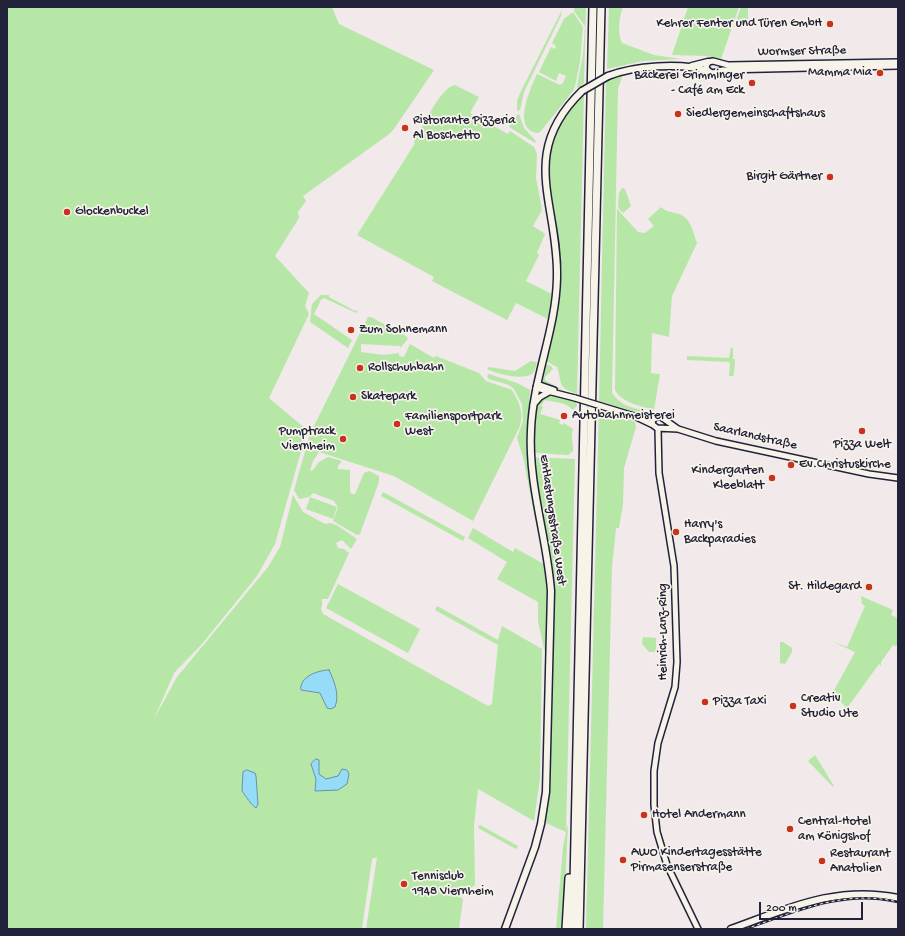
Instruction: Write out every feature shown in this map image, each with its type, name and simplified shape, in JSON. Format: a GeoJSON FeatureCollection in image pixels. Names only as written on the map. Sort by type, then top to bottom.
{"type":"FeatureCollection","features":[{"type":"Feature","properties":{"kind":"highway"},"geometry":{"type":"LineString","coordinates":[[573,929],[592,7]]}},
{"type":"Feature","properties":{"kind":"highway"},"geometry":{"type":"LineString","coordinates":[[579,929],[601,7]]}},
{"type":"Feature","properties":{"kind":"highway"},"geometry":{"type":"LineString","coordinates":[[566,929],[570,852],[574,836]]}},
{"type":"Feature","properties":{"kind":"main road","name":"Entlastungsstraße West"},"geometry":{"type":"LineString","coordinates":[[505,929],[541,824],[548,772],[552,591],[549,563],[533,482],[531,437],[536,386],[553,319],[557,278],[555,244],[546,192],[545,164],[551,135],[560,115],[582,91],[608,76],[634,69],[689,67],[708,62]]}},
{"type":"Feature","properties":{"kind":"main road","name":"Entlastungsstraße West"},"geometry":{"type":"LineString","coordinates":[[689,67],[708,71]]}},
{"type":"Feature","properties":{"kind":"main road"},"geometry":{"type":"LineString","coordinates":[[731,929],[800,904],[836,895],[875,894],[898,898]]}},
{"type":"Feature","properties":{"kind":"street","name":"Wormser Straße"},"geometry":{"type":"LineString","coordinates":[[708,62],[712,61],[728,65],[898,62]]}},
{"type":"Feature","properties":{"kind":"street"},"geometry":{"type":"LineString","coordinates":[[708,62],[706,67],[708,71],[716,72],[735,69],[898,66]]}},
{"type":"Feature","properties":{"kind":"street"},"geometry":{"type":"LineString","coordinates":[[716,72],[718,67],[717,63]]}},
{"type":"Feature","properties":{"kind":"street"},"geometry":{"type":"LineString","coordinates":[[536,386],[549,392],[560,393]]}},
{"type":"Feature","properties":{"kind":"street"},"geometry":{"type":"LineString","coordinates":[[536,386],[634,416],[660,428],[664,424],[664,420],[659,416],[655,418],[634,416]]}},
{"type":"Feature","properties":{"kind":"street"},"geometry":{"type":"LineString","coordinates":[[533,406],[540,397],[549,392]]}},
{"type":"Feature","properties":{"kind":"street"},"geometry":{"type":"LineString","coordinates":[[653,425],[652,421],[655,418]]}},
{"type":"Feature","properties":{"kind":"street","name":"Saarlandstraße"},"geometry":{"type":"LineString","coordinates":[[664,420],[678,429]]}},
{"type":"Feature","properties":{"kind":"street","name":"Saarlandstraße"},"geometry":{"type":"LineString","coordinates":[[660,428],[678,429],[716,440],[861,472],[898,478]]}},
{"type":"Feature","properties":{"kind":"street","name":"Heinrich-Lanz-Ring"},"geometry":{"type":"LineString","coordinates":[[660,428],[659,471],[674,566],[677,662],[675,688],[658,743],[654,771],[654,805],[662,850],[672,877],[698,929]]}},
{"type":"Feature","properties":{"kind":"street","name":"Heinrich-Lanz-Ring"},"geometry":{"type":"LineString","coordinates":[[694,923],[694,929]]}},
{"type":"Feature","properties":{"kind":"green space"},"geometry":{"type":"Polygon","coordinates":[[[7,7],[332,7],[339,24],[434,70],[394,129],[388,135],[303,196],[306,201],[298,212],[299,218],[275,256],[309,293],[305,306],[309,314],[269,398],[307,430],[275,544],[257,576],[202,644],[174,673],[154,719],[177,677],[268,567],[280,547],[293,495],[303,512],[325,524],[331,523],[338,526],[357,539],[351,549],[342,540],[336,543],[338,548],[344,549],[349,553],[328,599],[322,599],[321,608],[323,614],[488,706],[492,704],[498,645],[435,610],[437,606],[498,640],[502,626],[542,649],[540,778],[534,821],[478,789],[474,826],[475,885],[460,897],[463,899],[459,929],[366,929],[377,857],[372,859],[362,929],[7,929],[7,7]]]}},
{"type":"Feature","properties":{"kind":"green space"},"geometry":{"type":"Polygon","coordinates":[[[575,7],[586,7],[584,83],[578,88],[585,26],[574,11],[575,7]]]}},
{"type":"Feature","properties":{"kind":"green space"},"geometry":{"type":"Polygon","coordinates":[[[609,7],[623,7],[619,25],[619,35],[622,43],[654,55],[681,59],[643,61],[607,69],[609,7]]]}},
{"type":"Feature","properties":{"kind":"green space"},"geometry":{"type":"Polygon","coordinates":[[[688,7],[739,7],[721,59],[706,56],[672,55],[688,7]]]}},
{"type":"Feature","properties":{"kind":"green space"},"geometry":{"type":"Polygon","coordinates":[[[741,7],[748,7],[748,27],[734,27],[741,7]]]}},
{"type":"Feature","properties":{"kind":"green space"},"geometry":{"type":"Polygon","coordinates":[[[562,10],[561,16],[524,92],[520,110],[517,111],[517,101],[521,91],[562,10]]]}},
{"type":"Feature","properties":{"kind":"green space"},"geometry":{"type":"Polygon","coordinates":[[[573,12],[583,27],[580,62],[575,86],[573,91],[538,133],[530,130],[526,124],[524,116],[525,107],[537,74],[560,85],[563,83],[566,76],[559,73],[556,81],[539,72],[551,47],[555,49],[556,46],[552,43],[564,19],[573,12]]]}},
{"type":"Feature","properties":{"kind":"green space"},"geometry":{"type":"Polygon","coordinates":[[[623,74],[618,89],[612,393],[624,404],[633,408],[649,411],[649,413],[636,412],[599,401],[606,80],[623,74]]]}},
{"type":"Feature","properties":{"kind":"green space"},"geometry":{"type":"Polygon","coordinates":[[[455,85],[479,97],[470,113],[508,134],[510,131],[534,147],[537,154],[536,178],[542,210],[533,226],[545,234],[537,253],[539,255],[526,281],[552,294],[548,319],[516,303],[507,320],[432,281],[434,277],[357,235],[415,143],[414,142],[438,100],[449,87],[455,85]]]}},
{"type":"Feature","properties":{"kind":"green space"},"geometry":{"type":"Polygon","coordinates":[[[584,94],[577,394],[570,392],[563,387],[557,367],[546,361],[556,315],[560,280],[560,260],[556,242],[551,198],[550,161],[553,144],[559,126],[569,110],[584,94]]]}},
{"type":"Feature","properties":{"kind":"green space"},"geometry":{"type":"Polygon","coordinates":[[[519,114],[524,128],[536,141],[535,143],[509,127],[519,114]]]}},
{"type":"Feature","properties":{"kind":"green space"},"geometry":{"type":"Polygon","coordinates":[[[622,188],[625,189],[631,206],[623,213],[618,208],[619,193],[622,188]]]}},
{"type":"Feature","properties":{"kind":"green space"},"geometry":{"type":"Polygon","coordinates":[[[661,207],[667,211],[683,216],[689,222],[697,243],[672,296],[669,337],[652,333],[651,373],[660,374],[654,410],[627,401],[615,390],[617,209],[638,232],[645,233],[654,226],[648,219],[661,207]]]}},
{"type":"Feature","properties":{"kind":"green space"},"geometry":{"type":"Polygon","coordinates":[[[321,295],[329,295],[329,297],[355,311],[358,310],[356,313],[324,298],[321,300],[314,314],[352,340],[348,348],[310,322],[312,304],[321,295]]]}},
{"type":"Feature","properties":{"kind":"green space","name":"Familiensportpark West"},"geometry":{"type":"Polygon","coordinates":[[[368,317],[371,317],[406,336],[408,339],[400,348],[400,346],[361,344],[361,352],[384,355],[399,353],[399,356],[404,357],[410,344],[434,358],[436,356],[479,373],[486,381],[512,390],[517,399],[521,412],[520,426],[473,521],[394,476],[319,452],[313,461],[310,470],[312,471],[319,462],[328,457],[342,461],[338,466],[338,469],[350,470],[350,492],[352,494],[355,494],[364,473],[369,471],[379,476],[379,482],[360,534],[357,535],[333,521],[338,507],[334,501],[313,493],[309,497],[299,499],[294,490],[310,434],[368,317]]]}},
{"type":"Feature","properties":{"kind":"green space"},"geometry":{"type":"Polygon","coordinates":[[[731,347],[733,349],[733,359],[735,359],[733,376],[729,376],[729,362],[687,360],[687,356],[729,358],[731,347]]]}},
{"type":"Feature","properties":{"kind":"green space"},"geometry":{"type":"Polygon","coordinates":[[[531,361],[537,362],[534,371],[529,375],[524,376],[517,377],[503,375],[487,369],[489,367],[515,371],[531,361]]]}},
{"type":"Feature","properties":{"kind":"green space"},"geometry":{"type":"Polygon","coordinates":[[[546,364],[551,366],[553,369],[545,377],[545,380],[568,393],[543,382],[542,374],[546,364]]]}},
{"type":"Feature","properties":{"kind":"green space"},"geometry":{"type":"Polygon","coordinates":[[[489,374],[517,383],[530,390],[528,428],[529,457],[575,459],[566,831],[568,824],[563,929],[556,929],[563,847],[566,832],[544,822],[545,653],[538,621],[538,602],[497,579],[507,562],[468,538],[473,528],[513,552],[515,548],[544,564],[523,457],[517,438],[523,421],[522,404],[514,389],[509,385],[489,379],[487,376],[489,374]]]}},
{"type":"Feature","properties":{"kind":"green space"},"geometry":{"type":"Polygon","coordinates":[[[547,395],[559,396],[576,402],[577,406],[573,410],[563,404],[545,400],[541,406],[543,407],[540,414],[560,420],[559,423],[562,425],[564,423],[573,429],[573,451],[568,455],[534,453],[533,421],[541,399],[547,395]]]}},
{"type":"Feature","properties":{"kind":"green space"},"geometry":{"type":"Polygon","coordinates":[[[599,408],[634,419],[636,427],[624,468],[623,504],[619,528],[616,528],[612,567],[603,929],[586,929],[599,408]]]}},
{"type":"Feature","properties":{"kind":"green space"},"geometry":{"type":"Polygon","coordinates":[[[383,492],[465,537],[463,541],[381,496],[383,492]]]}},
{"type":"Feature","properties":{"kind":"green space"},"geometry":{"type":"Polygon","coordinates":[[[310,497],[337,507],[333,519],[306,509],[310,497]]]}},
{"type":"Feature","properties":{"kind":"green space"},"geometry":{"type":"Polygon","coordinates":[[[338,584],[420,629],[408,653],[326,608],[338,584]]]}},
{"type":"Feature","properties":{"kind":"green space"},"geometry":{"type":"Polygon","coordinates":[[[861,596],[893,610],[891,615],[898,618],[898,643],[896,646],[893,645],[881,662],[881,666],[879,664],[847,708],[839,700],[835,699],[832,694],[855,652],[831,641],[847,647],[865,606],[862,604],[861,596]]]}},
{"type":"Feature","properties":{"kind":"green space"},"geometry":{"type":"Polygon","coordinates":[[[643,637],[656,638],[656,652],[649,652],[642,644],[643,637]]]}},
{"type":"Feature","properties":{"kind":"green space"},"geometry":{"type":"Polygon","coordinates":[[[780,642],[783,642],[792,648],[792,652],[785,664],[780,663],[780,642]]]}},
{"type":"Feature","properties":{"kind":"green space"},"geometry":{"type":"Polygon","coordinates":[[[815,755],[834,786],[833,787],[808,761],[815,755]]]}},
{"type":"Feature","properties":{"kind":"green space"},"geometry":{"type":"Polygon","coordinates":[[[480,825],[518,846],[516,849],[478,828],[480,825]]]}},
{"type":"Feature","properties":{"kind":"water"},"geometry":{"type":"Polygon","coordinates":[[[329,670],[337,692],[335,707],[331,709],[327,708],[320,693],[301,690],[303,681],[310,675],[320,671],[329,670]]]}},
{"type":"Feature","properties":{"kind":"water"},"geometry":{"type":"Polygon","coordinates":[[[316,759],[319,760],[319,774],[326,779],[338,776],[342,769],[347,770],[349,774],[347,784],[338,790],[315,791],[316,779],[311,764],[316,759]]]}},
{"type":"Feature","properties":{"kind":"water"},"geometry":{"type":"Polygon","coordinates":[[[247,770],[255,773],[256,776],[258,804],[256,808],[242,791],[243,772],[247,770]]]}},
{"type":"Feature","properties":{"kind":"railway"},"geometry":{"type":"LineString","coordinates":[[746,929],[802,909],[840,900],[859,898],[898,902]]}},
{"type":"Feature","properties":{"kind":"place","name":"Kehrer Fenter und Türen GmbH"},"geometry":{"type":"Point","coordinates":[830,24]}},
{"type":"Feature","properties":{"kind":"place","name":"Mamma Mia"},"geometry":{"type":"Point","coordinates":[880,73]}},
{"type":"Feature","properties":{"kind":"place","name":"Bäckerei Grimminger - Café am Eck"},"geometry":{"type":"Point","coordinates":[752,83]}},
{"type":"Feature","properties":{"kind":"place","name":"Siedlergemeinschaftshaus"},"geometry":{"type":"Point","coordinates":[678,114]}},
{"type":"Feature","properties":{"kind":"place","name":"Ristorante Pizzeria Al Boschetto"},"geometry":{"type":"Point","coordinates":[405,128]}},
{"type":"Feature","properties":{"kind":"place","name":"Birgit Gärtner"},"geometry":{"type":"Point","coordinates":[830,177]}},
{"type":"Feature","properties":{"kind":"place","name":"Glockenbuckel"},"geometry":{"type":"Point","coordinates":[67,212]}},
{"type":"Feature","properties":{"kind":"place","name":"Zum Sohnemann"},"geometry":{"type":"Point","coordinates":[351,330]}},
{"type":"Feature","properties":{"kind":"place","name":"Rollschuhbahn"},"geometry":{"type":"Point","coordinates":[360,368]}},
{"type":"Feature","properties":{"kind":"place","name":"Skatepark"},"geometry":{"type":"Point","coordinates":[353,397]}},
{"type":"Feature","properties":{"kind":"place","name":"Autobahnmeisterei"},"geometry":{"type":"Point","coordinates":[564,416]}},
{"type":"Feature","properties":{"kind":"place","name":"Familiensportpark West"},"geometry":{"type":"Point","coordinates":[397,424]}},
{"type":"Feature","properties":{"kind":"place","name":"Pizza Welt"},"geometry":{"type":"Point","coordinates":[862,431]}},
{"type":"Feature","properties":{"kind":"place","name":"Pumptrack Viernheim"},"geometry":{"type":"Point","coordinates":[343,439]}},
{"type":"Feature","properties":{"kind":"place","name":"Ev.Christuskirche"},"geometry":{"type":"Point","coordinates":[791,465]}},
{"type":"Feature","properties":{"kind":"place","name":"Kindergarten Kleeblatt"},"geometry":{"type":"Point","coordinates":[772,478]}},
{"type":"Feature","properties":{"kind":"place","name":"Harry's Backparadies"},"geometry":{"type":"Point","coordinates":[676,532]}},
{"type":"Feature","properties":{"kind":"place","name":"St. Hildegard"},"geometry":{"type":"Point","coordinates":[869,587]}},
{"type":"Feature","properties":{"kind":"place","name":"Pizza Taxi"},"geometry":{"type":"Point","coordinates":[705,702]}},
{"type":"Feature","properties":{"kind":"place","name":"Creativ Studio Ute"},"geometry":{"type":"Point","coordinates":[793,706]}},
{"type":"Feature","properties":{"kind":"place","name":"Hotel Andermann"},"geometry":{"type":"Point","coordinates":[644,815]}},
{"type":"Feature","properties":{"kind":"place","name":"Central-Hotel am Königshof"},"geometry":{"type":"Point","coordinates":[790,829]}},
{"type":"Feature","properties":{"kind":"place","name":"AWO Kindertagesstätte Pirmasenserstraße"},"geometry":{"type":"Point","coordinates":[623,860]}},
{"type":"Feature","properties":{"kind":"place","name":"Restaurant Anatolien"},"geometry":{"type":"Point","coordinates":[822,861]}},
{"type":"Feature","properties":{"kind":"place","name":"Tennisclub 1948 Viernheim"},"geometry":{"type":"Point","coordinates":[404,884]}}]}
